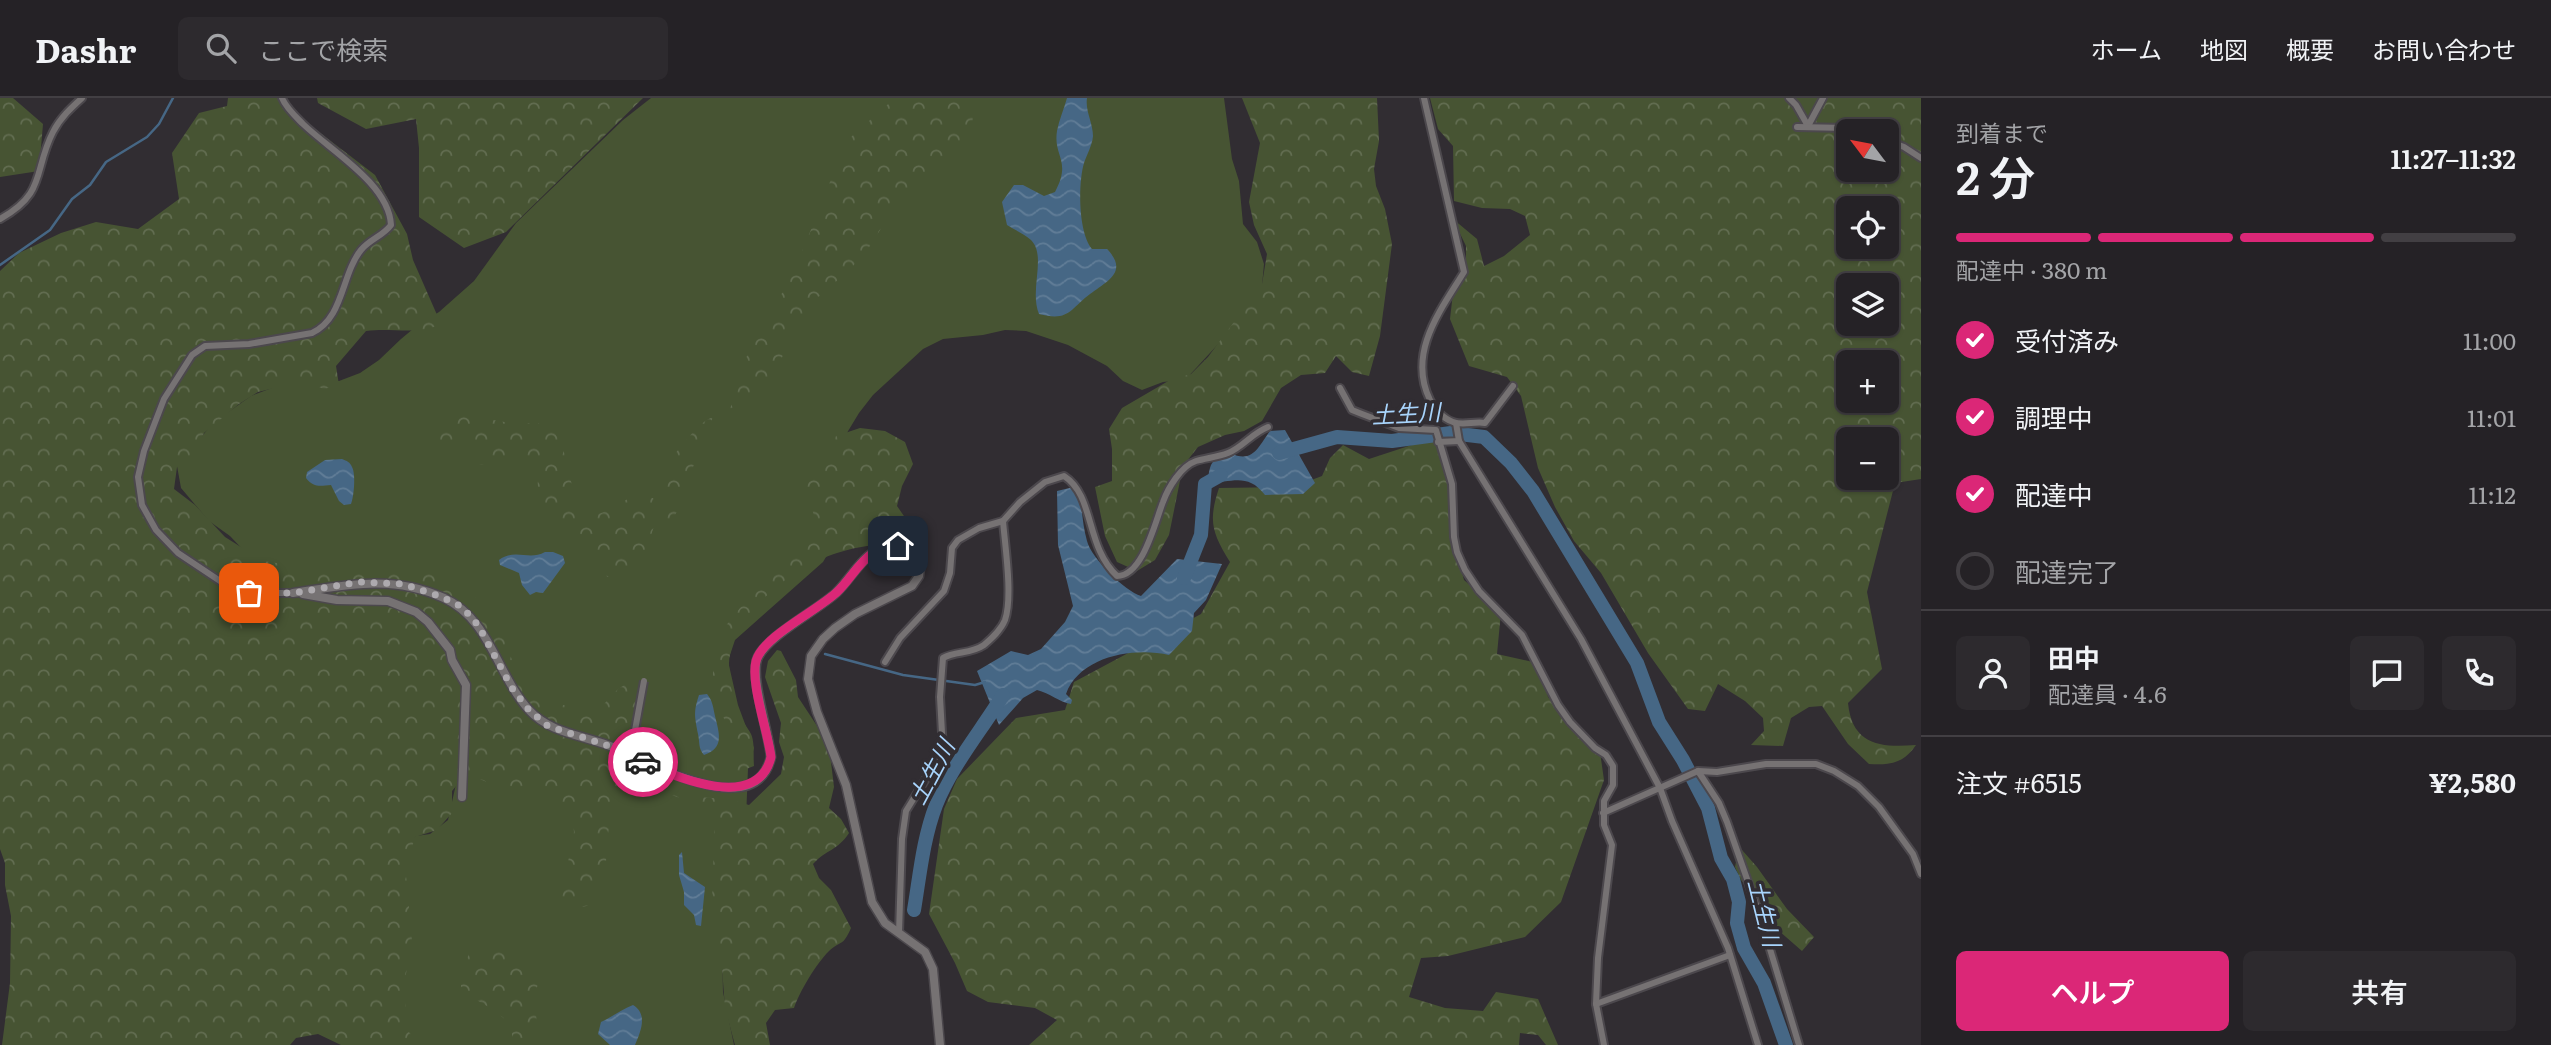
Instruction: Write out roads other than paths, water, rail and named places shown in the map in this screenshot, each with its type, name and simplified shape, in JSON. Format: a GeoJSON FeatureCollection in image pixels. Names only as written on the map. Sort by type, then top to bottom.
{"type":"FeatureCollection","features":[{"type":"Feature","properties":{"kind":"street"},"geometry":{"type":"LineString","coordinates":[[0,219],[16,208],[35,188],[53,131],[65,114],[82,98]]}},
{"type":"Feature","properties":{"kind":"street"},"geometry":{"type":"LineString","coordinates":[[282,98],[318,139],[370,182],[389,212],[391,226],[385,234],[362,248],[351,267],[338,305],[320,329],[312,333],[249,344],[205,346],[192,355],[164,399],[144,451],[138,477],[142,505],[156,530],[178,552],[226,585],[249,593],[293,593],[337,600],[388,601],[416,612],[428,622],[450,650],[452,660],[466,685],[462,797]]}},
{"type":"Feature","properties":{"kind":"street"},"geometry":{"type":"LineString","coordinates":[[1424,98],[1464,272],[1429,333],[1422,356],[1426,391],[1433,407],[1456,424],[1485,423],[1513,386]]}},
{"type":"Feature","properties":{"kind":"street"},"geometry":{"type":"LineString","coordinates":[[1789,98],[1808,126]]}},
{"type":"Feature","properties":{"kind":"street"},"geometry":{"type":"LineString","coordinates":[[1808,126],[1823,98]]}},
{"type":"Feature","properties":{"kind":"street"},"geometry":{"type":"LineString","coordinates":[[1797,127],[1836,127]]}},
{"type":"Feature","properties":{"kind":"street"},"geometry":{"type":"LineString","coordinates":[[1899,145],[1921,158]]}},
{"type":"Feature","properties":{"kind":"street"},"geometry":{"type":"LineString","coordinates":[[1340,388],[1352,410],[1399,428],[1436,430],[1452,484],[1454,537],[1465,570],[1479,591],[1522,635],[1558,705],[1570,722],[1595,748],[1606,755],[1614,766],[1613,785],[1604,802],[1603,813],[1604,825],[1612,845],[1598,958],[1597,1004],[1604,1045]]}},
{"type":"Feature","properties":{"kind":"street"},"geometry":{"type":"LineString","coordinates":[[1456,424],[1458,440],[1581,639],[1660,788],[1730,955],[1758,1045]]}},
{"type":"Feature","properties":{"kind":"street"},"geometry":{"type":"LineString","coordinates":[[885,662],[900,638],[944,591],[950,573],[952,548],[958,540],[979,528],[1003,521],[1020,502],[1045,482],[1064,477],[1075,484],[1106,566],[1117,576],[1129,574],[1142,556],[1160,514],[1162,502],[1180,472],[1189,464],[1228,453],[1256,431],[1268,427]]}},
{"type":"Feature","properties":{"kind":"street"},"geometry":{"type":"LineString","coordinates":[[1438,442],[1458,440]]}},
{"type":"Feature","properties":{"kind":"street"},"geometry":{"type":"LineString","coordinates":[[899,933],[902,839],[906,811],[943,751],[940,697],[943,658],[953,653],[972,651],[983,645],[998,632],[1005,619],[1007,602],[1003,521]]}},
{"type":"Feature","properties":{"kind":"street"},"geometry":{"type":"LineString","coordinates":[[293,593],[359,582],[403,584],[442,597],[462,607],[478,625],[512,688],[529,710],[548,726],[609,746],[670,775],[725,787],[743,787],[755,783],[768,770],[771,757],[755,676],[758,656],[769,642],[838,591],[874,552],[892,545],[913,556],[919,564],[919,576],[912,586],[855,614],[835,628],[811,656],[808,679],[817,712],[846,785],[872,902],[885,923],[925,952],[933,969],[940,1045]]}},
{"type":"Feature","properties":{"kind":"street"},"geometry":{"type":"LineString","coordinates":[[627,774],[644,681]]}},
{"type":"Feature","properties":{"kind":"street"},"geometry":{"type":"LineString","coordinates":[[1603,813],[1698,771],[1717,772],[1766,764],[1816,764],[1834,771],[1858,786],[1879,807],[1913,854],[1921,874]]}},
{"type":"Feature","properties":{"kind":"street"},"geometry":{"type":"LineString","coordinates":[[1698,771],[1719,803],[1727,822],[1760,916],[1799,1045]]}},
{"type":"Feature","properties":{"kind":"street"},"geometry":{"type":"LineString","coordinates":[[1597,1004],[1730,955]]}},
{"type":"Feature","properties":{"kind":"water"},"geometry":{"type":"Polygon","coordinates":[[[1067,98],[1087,98],[1093,131],[1081,183],[1080,208],[1084,232],[1092,249],[1107,249],[1116,264],[1116,270],[1109,280],[1068,313],[1049,316],[1039,314],[1036,305],[1036,247],[1031,240],[1007,225],[1002,202],[1014,185],[1023,185],[1044,196],[1055,192],[1062,173],[1057,131],[1067,98]]]}},
{"type":"Feature","properties":{"kind":"water"},"geometry":{"type":"Polygon","coordinates":[[[1285,430],[1315,483],[1303,494],[1265,495],[1252,483],[1239,480],[1207,483],[1210,467],[1215,460],[1230,453],[1238,456],[1250,455],[1270,431],[1285,430]]]}},
{"type":"Feature","properties":{"kind":"water"},"geometry":{"type":"Polygon","coordinates":[[[342,459],[351,465],[354,480],[351,504],[344,505],[331,485],[315,485],[306,478],[307,472],[325,460],[342,459]]]}},
{"type":"Feature","properties":{"kind":"water"},"geometry":{"type":"Polygon","coordinates":[[[1078,486],[1090,548],[1110,573],[1134,593],[1141,596],[1177,559],[1222,564],[1206,600],[1194,613],[1192,631],[1169,655],[1140,652],[1110,657],[1083,671],[1073,681],[1066,694],[1072,700],[1071,704],[1037,690],[1023,698],[999,725],[977,671],[1011,651],[1028,655],[1041,649],[1065,622],[1073,606],[1058,545],[1057,491],[1078,486]]]}},
{"type":"Feature","properties":{"kind":"water"},"geometry":{"type":"Polygon","coordinates":[[[545,552],[563,556],[565,563],[543,593],[530,595],[522,585],[519,573],[500,565],[499,560],[511,555],[545,552]]]}},
{"type":"Feature","properties":{"kind":"water"},"geometry":{"type":"Polygon","coordinates":[[[707,694],[719,739],[715,748],[704,755],[699,745],[695,711],[699,695],[707,694]]]}},
{"type":"Feature","properties":{"kind":"water"},"geometry":{"type":"Polygon","coordinates":[[[682,852],[684,873],[705,887],[701,926],[696,925],[694,915],[684,905],[684,892],[679,875],[679,855],[682,852]]]}},
{"type":"Feature","properties":{"kind":"water"},"geometry":{"type":"Polygon","coordinates":[[[633,1005],[642,1018],[635,1045],[610,1045],[598,1034],[601,1022],[633,1005]]]}},
{"type":"Feature","properties":{"kind":"waterway"},"geometry":{"type":"LineString","coordinates":[[0,265],[50,230],[72,199],[90,185],[106,162],[147,137],[159,124],[173,98]]}},
{"type":"Feature","properties":{"kind":"waterway","name":"土生川"},"geometry":{"type":"LineString","coordinates":[[1279,453],[1337,437],[1392,441],[1451,433],[1484,437],[1511,463],[1533,491],[1637,663],[1659,722],[1708,808],[1721,858],[1733,879],[1739,902],[1737,923],[1744,948],[1764,983],[1786,1045]]}},
{"type":"Feature","properties":{"kind":"waterway","name":"土生川"},"geometry":{"type":"LineString","coordinates":[[1184,578],[1201,535],[1205,484],[1221,475]]}},
{"type":"Feature","properties":{"kind":"waterway"},"geometry":{"type":"LineString","coordinates":[[825,654],[903,675],[975,685],[985,682]]}},
{"type":"Feature","properties":{"kind":"waterway","name":"土生川"},"geometry":{"type":"LineString","coordinates":[[914,910],[925,844],[936,805],[958,762],[1003,695]]}}]}
